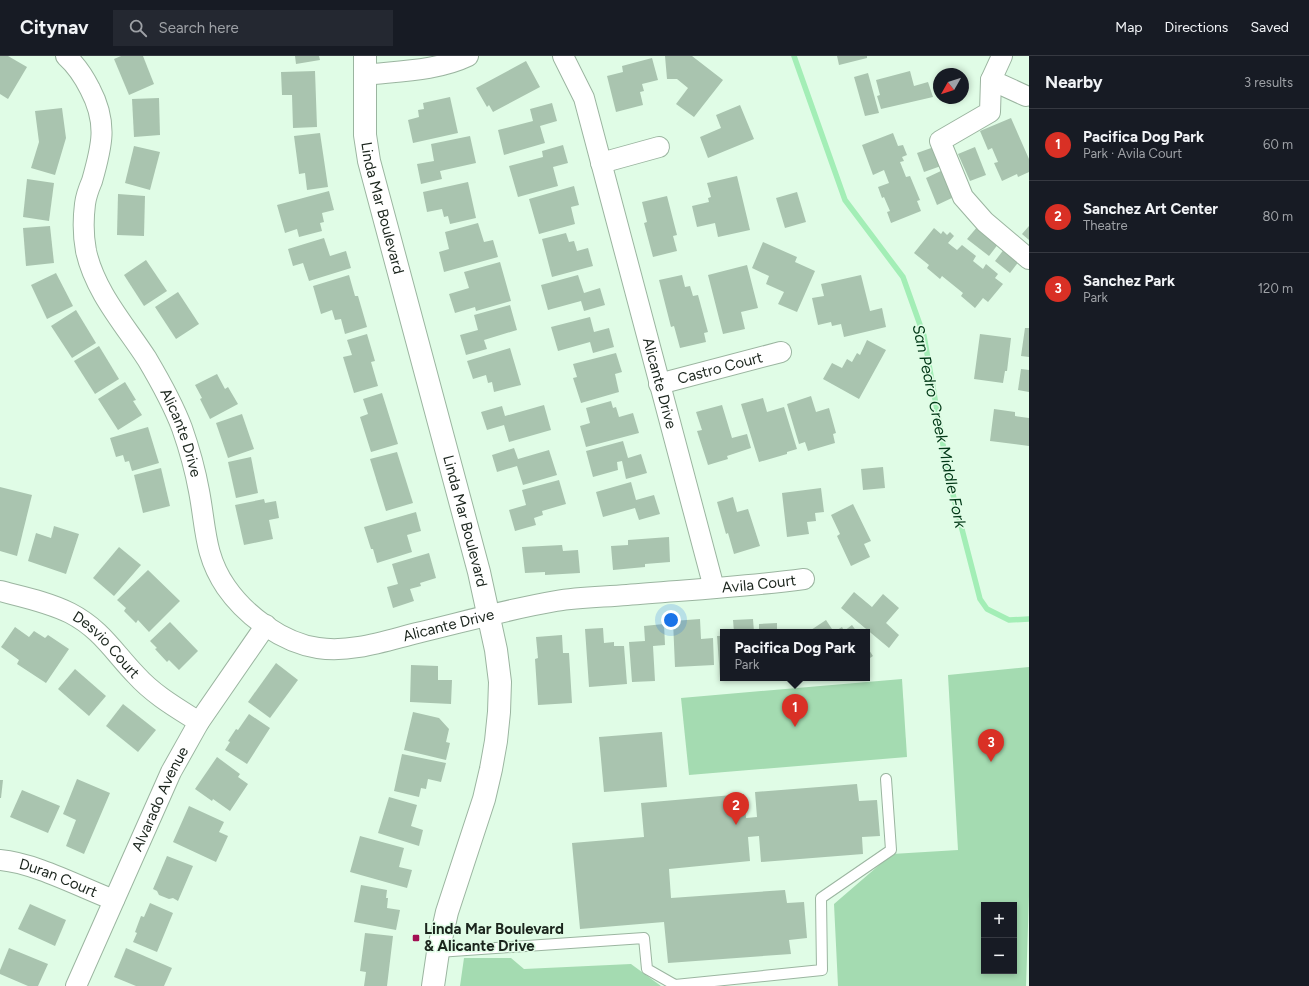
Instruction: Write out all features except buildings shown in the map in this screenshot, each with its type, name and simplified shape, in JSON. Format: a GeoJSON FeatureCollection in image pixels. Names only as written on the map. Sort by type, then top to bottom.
{"type":"FeatureCollection","features":[{"type":"Feature","properties":{"kind":"street","name":"Alicante Drive"},"geometry":{"type":"LineString","coordinates":[[66,56],[72,61],[89,87],[97,103],[102,126],[100,152],[85,202],[83,227],[87,253],[95,277],[106,299],[148,361],[168,396],[182,427],[194,467],[207,543],[214,566],[227,588],[245,608],[266,626],[290,640],[315,648],[341,650],[368,645],[524,606],[561,600],[714,588],[584,98],[562,56]]}},
{"type":"Feature","properties":{"kind":"street"},"geometry":{"type":"LineString","coordinates":[[365,65],[425,68],[460,60],[468,56]]}},
{"type":"Feature","properties":{"kind":"street"},"geometry":{"type":"LineString","coordinates":[[1002,56],[991,80],[990,112],[940,141],[963,197],[985,222],[1029,259]]}},
{"type":"Feature","properties":{"kind":"street","name":"Linda Mar Boulevard"},"geometry":{"type":"LineString","coordinates":[[365,65],[365,135],[369,161],[479,572],[496,650],[500,682],[496,741],[484,799],[447,912],[438,952],[433,986]]}},
{"type":"Feature","properties":{"kind":"street"},"geometry":{"type":"LineString","coordinates":[[991,80],[1026,96]]}},
{"type":"Feature","properties":{"kind":"street"},"geometry":{"type":"LineString","coordinates":[[601,164],[659,147]]}},
{"type":"Feature","properties":{"kind":"street","name":"Castro Court"},"geometry":{"type":"LineString","coordinates":[[659,384],[781,352]]}},
{"type":"Feature","properties":{"kind":"street","name":"Avila Court"},"geometry":{"type":"LineString","coordinates":[[714,588],[804,579]]}},
{"type":"Feature","properties":{"kind":"street","name":"Desvio Court"},"geometry":{"type":"LineString","coordinates":[[0,591],[45,603],[69,612],[90,625],[107,641],[151,690],[199,722]]}},
{"type":"Feature","properties":{"kind":"street","name":"Alvarado Avenue"},"geometry":{"type":"LineString","coordinates":[[76,986],[170,772],[199,722],[266,626]]}},
{"type":"Feature","properties":{"kind":"street","name":"Duran Court"},"geometry":{"type":"LineString","coordinates":[[0,860],[36,868],[114,900]]}},
{"type":"Feature","properties":{"kind":"lane"},"geometry":{"type":"LineString","coordinates":[[438,952],[644,938],[647,968],[675,985],[822,970],[821,898],[891,850],[886,779]]}},
{"type":"Feature","properties":{"kind":"green space"},"geometry":{"type":"Polygon","coordinates":[[[1029,667],[1029,896],[1026,986],[838,986],[834,904],[892,854],[958,850],[948,675],[1029,667]]]}},
{"type":"Feature","properties":{"kind":"green space"},"geometry":{"type":"Polygon","coordinates":[[[902,679],[907,757],[689,775],[681,698],[902,679]]]}},
{"type":"Feature","properties":{"kind":"green space"},"geometry":{"type":"Polygon","coordinates":[[[464,958],[511,958],[524,969],[631,964],[661,986],[460,986],[464,958]]]}},
{"type":"Feature","properties":{"kind":"waterway","name":"San Pedro Creek Middle Fork"},"geometry":{"type":"LineString","coordinates":[[794,56],[845,200],[903,277],[924,336],[949,479],[980,599],[987,609],[1009,620],[1029,619]]}},
{"type":"Feature","properties":{"kind":"place","name":"Pacifica Dog Park"},"geometry":{"type":"Point","coordinates":[795,727]}},
{"type":"Feature","properties":{"kind":"place","name":"Sanchez Park"},"geometry":{"type":"Point","coordinates":[991,762]}},
{"type":"Feature","properties":{"kind":"place","name":"Sanchez Art Center"},"geometry":{"type":"Point","coordinates":[736,825]}},
{"type":"Feature","properties":{"kind":"place","name":"Linda Mar Boulevard & Alicante Drive"},"geometry":{"type":"Point","coordinates":[416,938]}}]}
